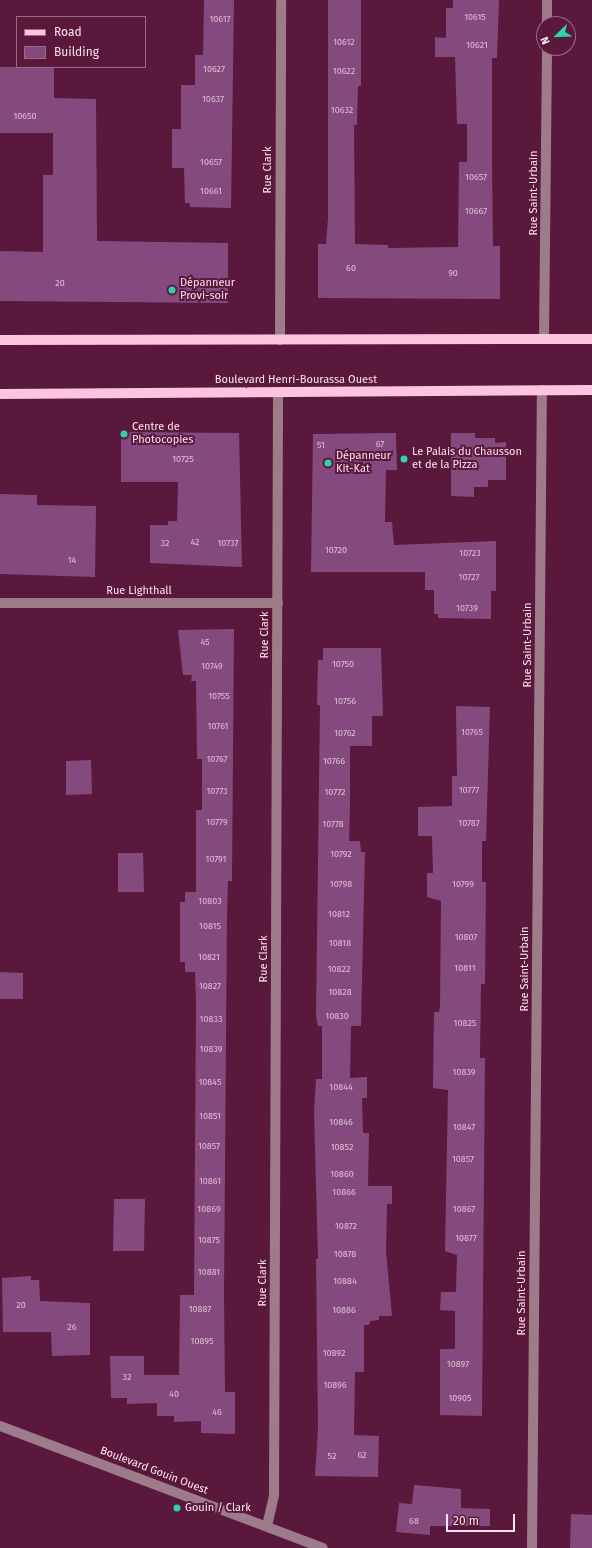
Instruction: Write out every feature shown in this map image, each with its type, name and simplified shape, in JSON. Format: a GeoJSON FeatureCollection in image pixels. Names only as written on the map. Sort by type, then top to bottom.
{"type":"FeatureCollection","features":[{"type":"Feature","properties":{"kind":"main road"},"geometry":{"type":"LineString","coordinates":[[0,340],[592,339]]}},
{"type":"Feature","properties":{"kind":"main road","name":"Boulevard Henri-Bourassa Ouest"},"geometry":{"type":"LineString","coordinates":[[0,394],[592,390]]}},
{"type":"Feature","properties":{"kind":"street","name":"Rue Clark"},"geometry":{"type":"LineString","coordinates":[[280,340],[281,0]]}},
{"type":"Feature","properties":{"kind":"street"},"geometry":{"type":"LineString","coordinates":[[547,0],[547,16]]}},
{"type":"Feature","properties":{"kind":"street","name":"Rue Saint-Urbain"},"geometry":{"type":"LineString","coordinates":[[544,338],[547,56]]}},
{"type":"Feature","properties":{"kind":"street","name":"Rue Saint-Urbain"},"geometry":{"type":"LineString","coordinates":[[532,1548],[542,390]]}},
{"type":"Feature","properties":{"kind":"street","name":"Rue Clark"},"geometry":{"type":"LineString","coordinates":[[266,1526],[274,1487],[278,392]]}},
{"type":"Feature","properties":{"kind":"street","name":"Rue Lighthall"},"geometry":{"type":"LineString","coordinates":[[0,603],[278,603]]}},
{"type":"Feature","properties":{"kind":"street","name":"Boulevard Gouin Ouest"},"geometry":{"type":"LineString","coordinates":[[0,1426],[323,1548]]}},
{"type":"Feature","properties":{"kind":"building"},"geometry":{"type":"Polygon","coordinates":[[[204,0],[234,0],[231,208],[190,207],[190,203],[185,203],[184,168],[172,168],[172,129],[181,129],[181,85],[195,85],[195,55],[203,55],[204,0]]]}},
{"type":"Feature","properties":{"kind":"building"},"geometry":{"type":"Polygon","coordinates":[[[328,0],[361,0],[361,86],[358,86],[357,125],[354,125],[355,244],[388,245],[388,248],[458,247],[459,162],[467,162],[467,124],[457,124],[455,57],[435,57],[435,37],[446,38],[446,8],[453,8],[453,0],[499,0],[497,58],[492,58],[492,162],[493,246],[500,246],[500,299],[318,298],[318,244],[326,244],[328,218],[328,0]]]}},
{"type":"Feature","properties":{"kind":"building"},"geometry":{"type":"Polygon","coordinates":[[[0,67],[54,68],[54,98],[96,99],[97,241],[228,243],[228,303],[0,301],[0,251],[43,252],[43,175],[53,175],[53,133],[0,133],[0,67]]]}},
{"type":"Feature","properties":{"kind":"building"},"geometry":{"type":"Polygon","coordinates":[[[121,432],[239,433],[242,567],[150,563],[150,525],[168,525],[168,521],[177,521],[178,482],[121,482],[121,432]]]}},
{"type":"Feature","properties":{"kind":"building"},"geometry":{"type":"Polygon","coordinates":[[[396,433],[397,470],[386,470],[385,522],[392,522],[394,545],[496,541],[496,591],[491,591],[491,619],[438,618],[438,614],[434,614],[434,590],[425,590],[425,572],[311,572],[313,434],[396,433]]]}},
{"type":"Feature","properties":{"kind":"building"},"geometry":{"type":"Polygon","coordinates":[[[451,433],[475,433],[475,438],[495,438],[495,443],[506,442],[506,480],[488,480],[488,487],[474,487],[474,497],[451,496],[451,433]]]}},
{"type":"Feature","properties":{"kind":"building"},"geometry":{"type":"Polygon","coordinates":[[[0,494],[37,495],[37,505],[96,506],[95,577],[0,574],[0,494]]]}},
{"type":"Feature","properties":{"kind":"building"},"geometry":{"type":"Polygon","coordinates":[[[234,629],[232,881],[228,881],[227,914],[224,1295],[225,1392],[235,1392],[235,1434],[201,1433],[201,1421],[174,1422],[174,1416],[157,1416],[157,1403],[127,1404],[127,1398],[111,1398],[110,1356],[144,1356],[144,1375],[179,1375],[180,1295],[194,1295],[195,972],[185,972],[185,962],[180,962],[180,902],[185,902],[185,892],[196,892],[196,810],[202,810],[202,759],[197,759],[196,681],[191,681],[192,675],[183,675],[178,630],[234,629]]]}},
{"type":"Feature","properties":{"kind":"building"},"geometry":{"type":"Polygon","coordinates":[[[323,648],[381,648],[383,716],[372,716],[372,746],[350,746],[349,841],[360,841],[361,852],[365,852],[361,1026],[351,1026],[350,1078],[367,1077],[367,1098],[362,1098],[363,1133],[369,1133],[368,1186],[392,1186],[392,1204],[387,1204],[386,1251],[392,1316],[379,1316],[379,1320],[370,1321],[369,1325],[364,1325],[364,1372],[355,1372],[354,1435],[379,1436],[378,1477],[315,1476],[318,1429],[316,1259],[318,1259],[314,1112],[316,1079],[322,1079],[322,1026],[318,1026],[316,1016],[320,705],[317,705],[318,660],[323,660],[323,648]]]}},
{"type":"Feature","properties":{"kind":"building"},"geometry":{"type":"Polygon","coordinates":[[[456,706],[490,707],[486,841],[482,841],[482,882],[486,882],[485,984],[481,984],[480,1058],[485,1058],[482,1416],[440,1415],[440,1349],[455,1349],[455,1311],[440,1310],[441,1292],[456,1292],[457,1255],[445,1251],[448,1090],[433,1088],[434,1012],[439,1012],[440,1006],[441,901],[427,897],[427,873],[433,873],[432,836],[418,836],[418,807],[452,806],[452,776],[457,776],[456,706]]]}},
{"type":"Feature","properties":{"kind":"building"},"geometry":{"type":"Polygon","coordinates":[[[91,760],[92,794],[66,795],[66,761],[91,760]]]}},
{"type":"Feature","properties":{"kind":"building"},"geometry":{"type":"Polygon","coordinates":[[[118,853],[143,853],[144,892],[118,892],[118,853]]]}},
{"type":"Feature","properties":{"kind":"building"},"geometry":{"type":"Polygon","coordinates":[[[0,972],[23,973],[23,999],[0,999],[0,972]]]}},
{"type":"Feature","properties":{"kind":"building"},"geometry":{"type":"Polygon","coordinates":[[[114,1199],[145,1199],[144,1251],[113,1251],[114,1199]]]}},
{"type":"Feature","properties":{"kind":"building"},"geometry":{"type":"Polygon","coordinates":[[[31,1276],[31,1280],[39,1280],[40,1301],[90,1303],[90,1355],[52,1356],[51,1332],[3,1332],[2,1278],[31,1276]]]}},
{"type":"Feature","properties":{"kind":"building"},"geometry":{"type":"Polygon","coordinates":[[[414,1485],[461,1489],[461,1508],[490,1509],[490,1526],[430,1526],[430,1535],[396,1532],[399,1503],[412,1504],[414,1485]]]}},
{"type":"Feature","properties":{"kind":"building"},"geometry":{"type":"Polygon","coordinates":[[[571,1514],[592,1515],[592,1548],[570,1548],[571,1514]]]}},
{"type":"Feature","properties":{"kind":"place","name":"Dépanneur Provi-soir"},"geometry":{"type":"Point","coordinates":[172,290]}},
{"type":"Feature","properties":{"kind":"place","name":"Centre de Photocopies"},"geometry":{"type":"Point","coordinates":[124,434]}},
{"type":"Feature","properties":{"kind":"place","name":"Le Palais du Chausson et de la Pizza"},"geometry":{"type":"Point","coordinates":[404,459]}},
{"type":"Feature","properties":{"kind":"place","name":"Dépanneur Kit-Kat"},"geometry":{"type":"Point","coordinates":[328,463]}},
{"type":"Feature","properties":{"kind":"place","name":"Gouin / Clark"},"geometry":{"type":"Point","coordinates":[177,1508]}}]}
